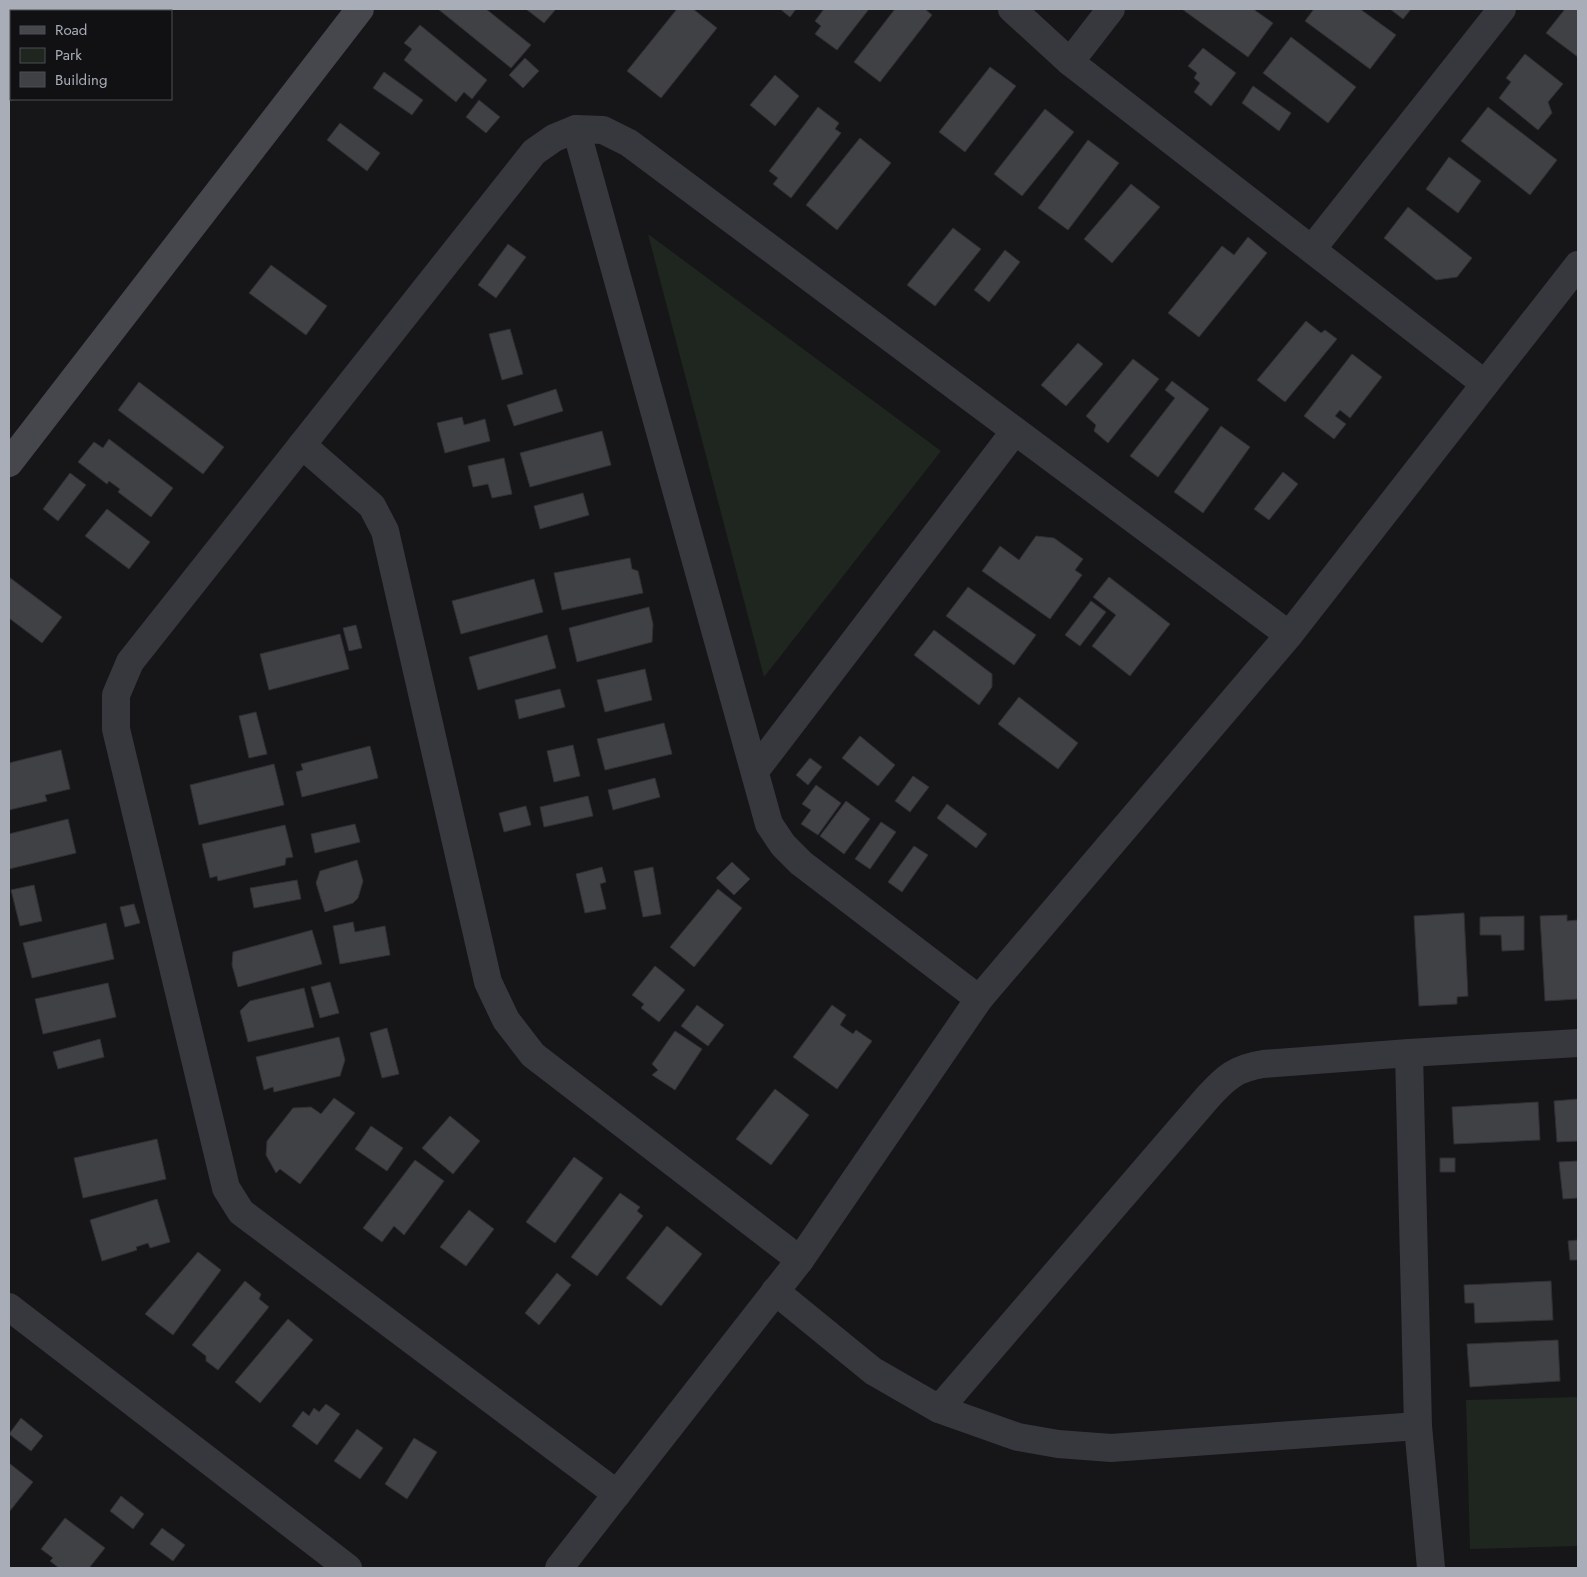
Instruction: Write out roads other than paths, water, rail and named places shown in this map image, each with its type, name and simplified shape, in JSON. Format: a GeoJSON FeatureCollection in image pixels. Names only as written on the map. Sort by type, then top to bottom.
{"type":"FeatureCollection","features":[{"type":"Feature","properties":{"kind":"main road"},"geometry":{"type":"LineString","coordinates":[[9,464],[360,9]]}},
{"type":"Feature","properties":{"kind":"street"},"geometry":{"type":"LineString","coordinates":[[1012,9],[1070,62],[1485,384]]}},
{"type":"Feature","properties":{"kind":"street"},"geometry":{"type":"LineString","coordinates":[[1070,62],[1111,9]]}},
{"type":"Feature","properties":{"kind":"street"},"geometry":{"type":"LineString","coordinates":[[1312,249],[1502,9]]}},
{"type":"Feature","properties":{"kind":"street"},"geometry":{"type":"LineString","coordinates":[[576,129],[769,824],[782,845],[801,863],[979,999]]}},
{"type":"Feature","properties":{"kind":"street"},"geometry":{"type":"LineString","coordinates":[[617,1494],[241,1212],[226,1188],[116,729],[116,695],[130,662],[534,152],[554,138],[576,129],[603,130],[629,144],[1289,635]]}},
{"type":"Feature","properties":{"kind":"street"},"geometry":{"type":"LineString","coordinates":[[559,1568],[800,1260],[979,999],[1289,635],[1578,265]]}},
{"type":"Feature","properties":{"kind":"street"},"geometry":{"type":"LineString","coordinates":[[755,771],[1015,431]]}},
{"type":"Feature","properties":{"kind":"street"},"geometry":{"type":"LineString","coordinates":[[302,445],[372,506],[385,531],[488,982],[506,1020],[533,1055],[800,1260]]}},
{"type":"Feature","properties":{"kind":"street"},"geometry":{"type":"LineString","coordinates":[[939,1409],[1207,1098],[1231,1075],[1247,1066],[1263,1064],[1409,1052],[1578,1043]]}},
{"type":"Feature","properties":{"kind":"street"},"geometry":{"type":"LineString","coordinates":[[1409,1052],[1418,1426],[1431,1568]]}},
{"type":"Feature","properties":{"kind":"street"},"geometry":{"type":"LineString","coordinates":[[775,1291],[872,1371],[939,1409],[1018,1437],[1058,1444],[1111,1448],[1418,1426]]}},
{"type":"Feature","properties":{"kind":"street"},"geometry":{"type":"LineString","coordinates":[[9,1307],[348,1568]]}}]}
